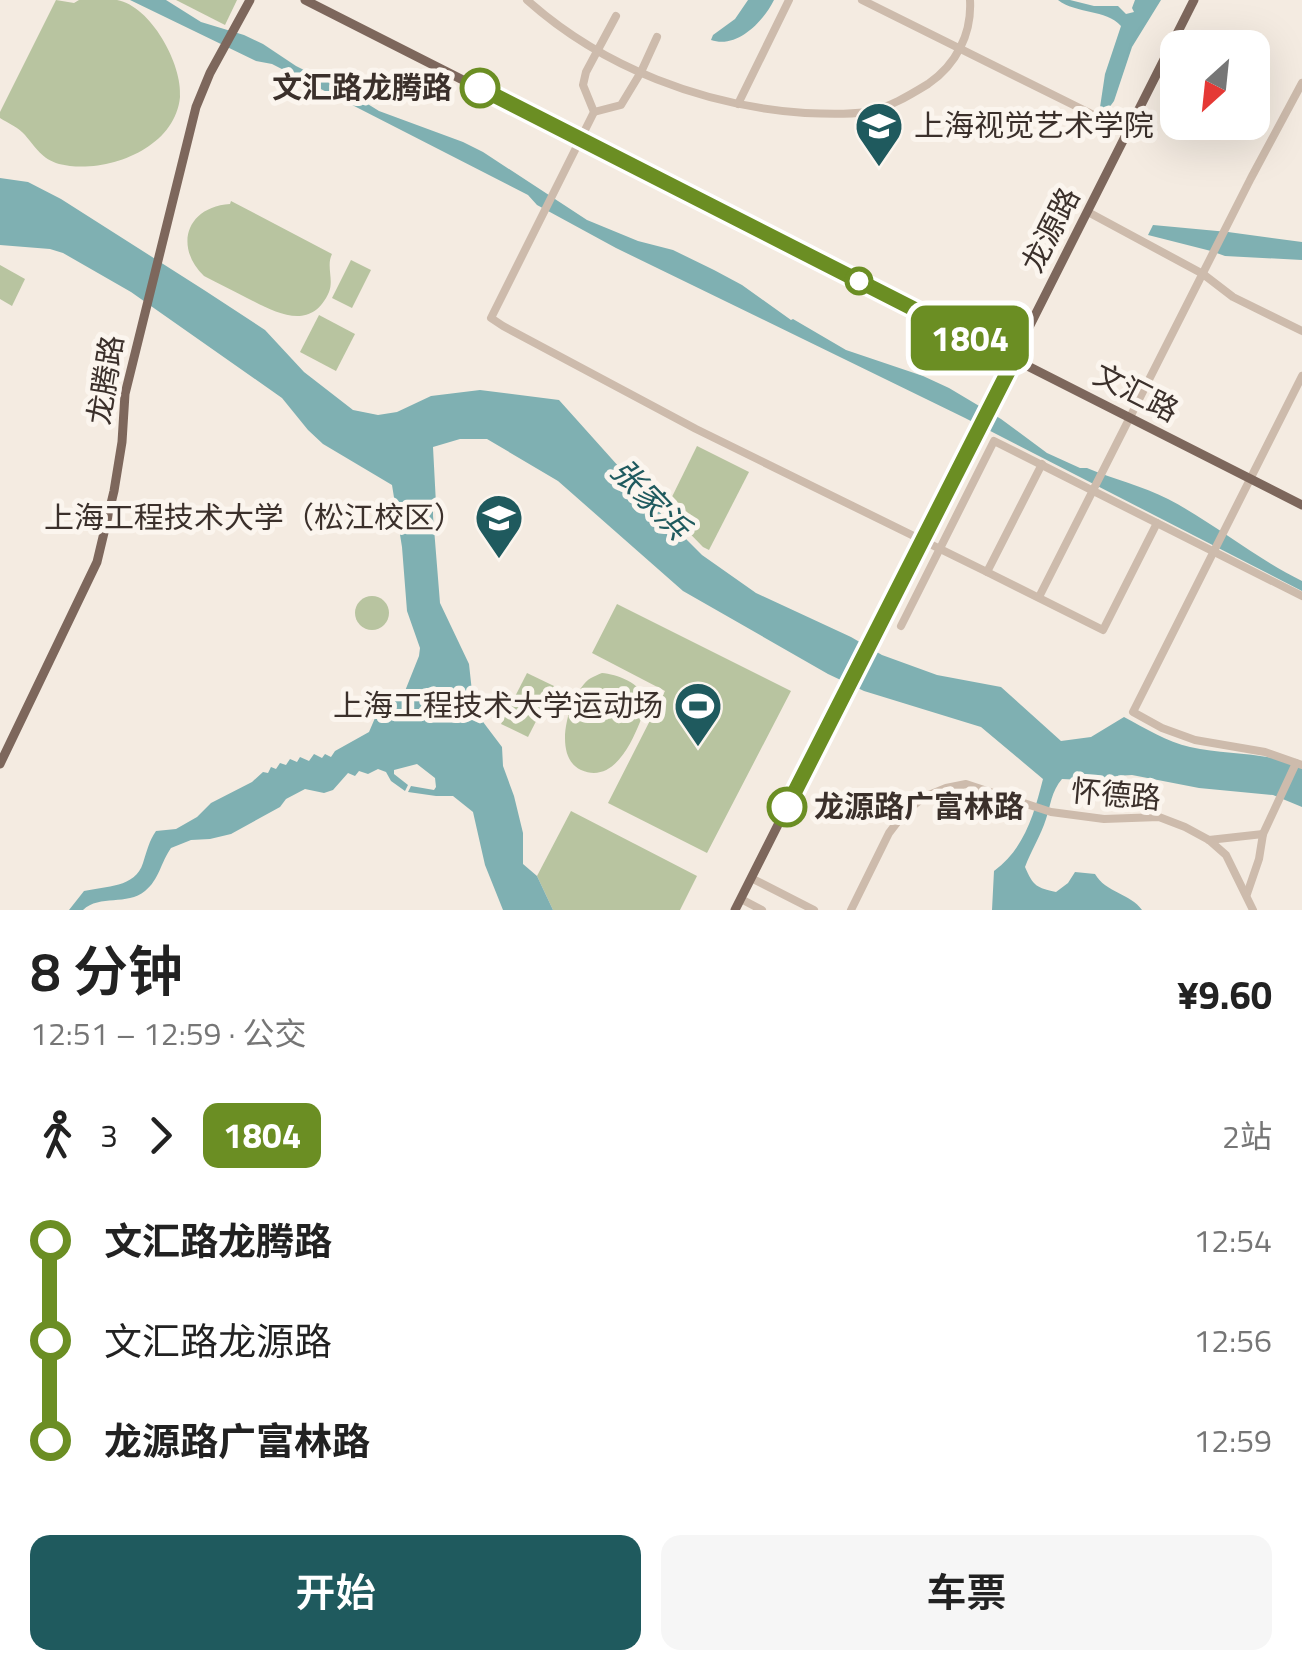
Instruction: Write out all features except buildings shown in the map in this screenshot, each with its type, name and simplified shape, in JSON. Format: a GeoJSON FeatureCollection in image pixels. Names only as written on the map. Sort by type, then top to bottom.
{"type":"FeatureCollection","features":[{"type":"Feature","properties":{"kind":"main road","name":"龙腾路"},"geometry":{"type":"LineString","coordinates":[[0,764],[97,562],[114,491],[125,394],[196,107],[250,0]]}},
{"type":"Feature","properties":{"kind":"main road","name":"文汇路"},"geometry":{"type":"LineString","coordinates":[[304,0],[1302,505]]}},
{"type":"Feature","properties":{"kind":"main road","name":"龙源路"},"geometry":{"type":"LineString","coordinates":[[735,910],[1194,0]]}},
{"type":"Feature","properties":{"kind":"street"},"geometry":{"type":"LineString","coordinates":[[527,0],[564,32],[641,72],[706,97],[770,110],[830,114],[869,112],[912,94],[942,75],[960,50],[971,16],[970,0]]}},
{"type":"Feature","properties":{"kind":"street"},"geometry":{"type":"LineString","coordinates":[[738,104],[789,0]]}},
{"type":"Feature","properties":{"kind":"street"},"geometry":{"type":"LineString","coordinates":[[862,0],[1128,132]]}},
{"type":"Feature","properties":{"kind":"street"},"geometry":{"type":"LineString","coordinates":[[616,16],[586,72],[584,85],[594,112],[491,318],[696,429],[1103,630],[1157,522]]}},
{"type":"Feature","properties":{"kind":"street"},"geometry":{"type":"LineString","coordinates":[[594,112],[621,104],[658,38]]}},
{"type":"Feature","properties":{"kind":"street"},"geometry":{"type":"LineString","coordinates":[[1039,597],[1302,83]]}},
{"type":"Feature","properties":{"kind":"street"},"geometry":{"type":"LineString","coordinates":[[1088,212],[1203,274],[1233,297],[1302,332]]}},
{"type":"Feature","properties":{"kind":"street"},"geometry":{"type":"LineString","coordinates":[[1247,894],[1263,834],[1299,764],[1265,752],[1194,740],[1133,712],[1302,376]]}},
{"type":"Feature","properties":{"kind":"street"},"geometry":{"type":"LineString","coordinates":[[901,626],[994,440],[1302,596]]}},
{"type":"Feature","properties":{"kind":"street"},"geometry":{"type":"LineString","coordinates":[[988,572],[1042,464]]}},
{"type":"Feature","properties":{"kind":"street","name":"怀德路"},"geometry":{"type":"LineString","coordinates":[[851,910],[889,833],[905,812],[924,798],[966,784],[1051,812],[1104,819],[1159,817],[1185,827],[1226,855],[1253,910]]}},
{"type":"Feature","properties":{"kind":"street"},"geometry":{"type":"LineString","coordinates":[[1209,840],[1263,834]]}},
{"type":"Feature","properties":{"kind":"street"},"geometry":{"type":"LineString","coordinates":[[752,878],[814,910]]}},
{"type":"Feature","properties":{"kind":"street"},"geometry":{"type":"LineString","coordinates":[[740,899],[762,910]]}},
{"type":"Feature","properties":{"kind":"green space"},"geometry":{"type":"Polygon","coordinates":[[[56,0],[117,0],[130,5],[153,25],[176,69],[180,97],[175,116],[151,144],[116,162],[77,166],[53,162],[23,132],[0,118],[56,0]]]}},
{"type":"Feature","properties":{"kind":"green space"},"geometry":{"type":"Polygon","coordinates":[[[176,0],[237,0],[225,25],[176,0]]]}},
{"type":"Feature","properties":{"kind":"green space"},"geometry":{"type":"Polygon","coordinates":[[[231,201],[332,254],[329,292],[313,312],[292,316],[269,309],[204,276],[195,265],[189,253],[189,230],[203,212],[231,201]]]}},
{"type":"Feature","properties":{"kind":"green space"},"geometry":{"type":"Polygon","coordinates":[[[351,260],[371,270],[352,308],[332,298],[351,260]]]}},
{"type":"Feature","properties":{"kind":"green space"},"geometry":{"type":"Polygon","coordinates":[[[0,265],[25,279],[12,306],[0,299],[0,265]]]}},
{"type":"Feature","properties":{"kind":"green space"},"geometry":{"type":"Polygon","coordinates":[[[319,315],[355,334],[336,371],[300,352],[319,315]]]}},
{"type":"Feature","properties":{"kind":"green space"},"geometry":{"type":"Polygon","coordinates":[[[697,446],[749,472],[709,550],[666,509],[697,446]]]}},
{"type":"Feature","properties":{"kind":"green space"},"geometry":{"type":"Polygon","coordinates":[[[372,596],[384,601],[389,613],[384,625],[372,630],[360,625],[355,613],[360,601],[372,596]]]}},
{"type":"Feature","properties":{"kind":"green space","name":"上海工程技术大学运动场"},"geometry":{"type":"Polygon","coordinates":[[[617,604],[791,691],[707,853],[608,803],[665,691],[592,653],[617,604]]]}},
{"type":"Feature","properties":{"kind":"green space"},"geometry":{"type":"Polygon","coordinates":[[[527,673],[554,686],[528,737],[501,724],[527,673]]]}},
{"type":"Feature","properties":{"kind":"green space"},"geometry":{"type":"Polygon","coordinates":[[[602,673],[634,684],[643,694],[645,705],[619,760],[602,772],[592,773],[572,763],[565,740],[566,726],[581,688],[602,673]]]}},
{"type":"Feature","properties":{"kind":"green space"},"geometry":{"type":"Polygon","coordinates":[[[571,811],[697,876],[680,910],[553,910],[537,876],[571,811]]]}},
{"type":"Feature","properties":{"kind":"water"},"geometry":{"type":"Polygon","coordinates":[[[130,0],[166,0],[201,22],[263,44],[379,111],[483,152],[587,220],[638,241],[673,250],[742,285],[791,320],[846,350],[949,388],[1047,453],[1168,499],[1302,581],[1302,591],[965,418],[616,248],[537,205],[528,195],[272,64],[256,61],[130,0]]]}},
{"type":"Feature","properties":{"kind":"water"},"geometry":{"type":"Polygon","coordinates":[[[748,0],[774,0],[748,32],[730,41],[711,40],[735,19],[748,0]]]}},
{"type":"Feature","properties":{"kind":"water"},"geometry":{"type":"Polygon","coordinates":[[[1058,0],[1118,6],[1126,14],[1134,12],[1135,0],[1161,0],[1132,47],[1114,101],[1103,116],[1099,114],[1105,74],[1121,26],[1058,0]]]}},
{"type":"Feature","properties":{"kind":"water"},"geometry":{"type":"Polygon","coordinates":[[[0,178],[28,182],[61,199],[265,330],[304,372],[353,410],[378,415],[397,412],[431,396],[480,390],[559,400],[702,555],[756,593],[882,655],[937,675],[1001,687],[1061,741],[1091,737],[1124,717],[1181,745],[1275,758],[1302,766],[1302,807],[1273,795],[1199,788],[1132,775],[1104,781],[1062,779],[1025,867],[1033,882],[1056,892],[1075,872],[1095,874],[1142,910],[992,910],[994,871],[1021,841],[1043,779],[981,727],[864,691],[683,591],[558,481],[487,439],[460,439],[433,447],[433,516],[440,603],[469,664],[474,710],[502,747],[503,766],[523,833],[523,864],[537,876],[553,910],[503,910],[485,865],[473,812],[453,796],[408,792],[411,786],[434,790],[436,787],[435,778],[417,764],[394,770],[408,785],[405,791],[378,769],[368,774],[359,771],[355,776],[348,773],[333,790],[324,793],[305,789],[231,834],[191,840],[171,848],[154,882],[138,895],[69,910],[84,891],[134,877],[156,831],[176,829],[211,803],[263,772],[268,773],[271,767],[286,765],[290,759],[297,762],[300,757],[309,761],[314,754],[331,757],[369,732],[378,711],[403,696],[420,648],[407,611],[392,485],[323,444],[282,398],[131,292],[63,253],[0,245],[0,178]]]}},
{"type":"Feature","properties":{"kind":"water"},"geometry":{"type":"Polygon","coordinates":[[[1153,225],[1302,242],[1302,260],[1225,256],[1148,235],[1153,225]]]}},
{"type":"Feature","properties":{"kind":"bus line","name":"1804"},"geometry":{"type":"LineString","coordinates":[[480,88],[1014,360],[787,807]]}},
{"type":"Feature","properties":{"kind":"place","name":"文汇路龙腾路"},"geometry":{"type":"Point","coordinates":[480,88]}},
{"type":"Feature","properties":{"kind":"place","name":"上海视觉艺术学院"},"geometry":{"type":"Point","coordinates":[879,168]}},
{"type":"Feature","properties":{"kind":"place","name":"上海工程技术大学（松江校区）"},"geometry":{"type":"Point","coordinates":[499,560]}},
{"type":"Feature","properties":{"kind":"place","name":"上海工程技术大学运动场"},"geometry":{"type":"Point","coordinates":[698,748]}},
{"type":"Feature","properties":{"kind":"place","name":"龙源路广富林路"},"geometry":{"type":"Point","coordinates":[787,807]}},
{"type":"Feature","properties":{"kind":"water label","name":"张家浜"},"geometry":{"type":"Point","coordinates":[650,499]}}]}
